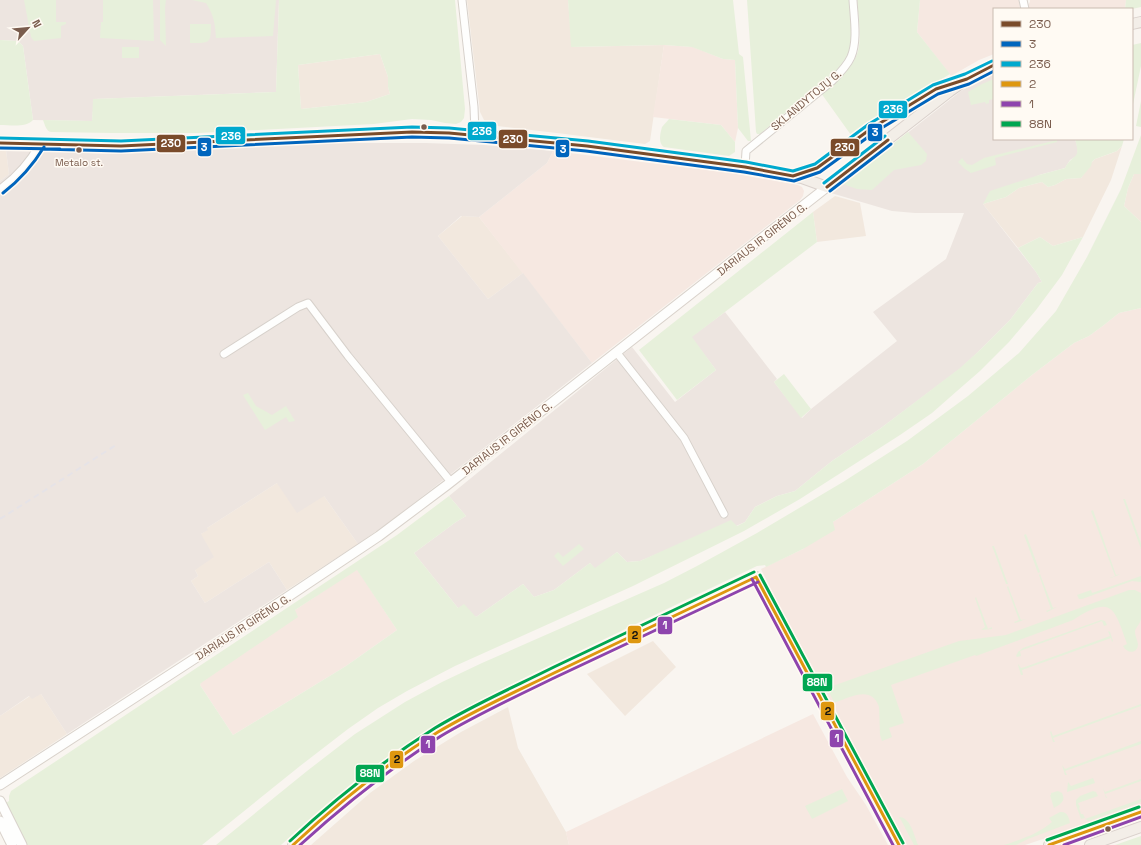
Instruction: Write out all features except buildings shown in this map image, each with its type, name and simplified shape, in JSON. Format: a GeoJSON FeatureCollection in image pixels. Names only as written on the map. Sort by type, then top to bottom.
{"type":"FeatureCollection","features":[{"type":"Feature","properties":{"kind":"main road","name":"DARIAUS IR GIRĖNO G."},"geometry":{"type":"LineString","coordinates":[[0,785],[214,646],[379,536],[451,482],[936,102],[967,79],[993,66]]}},
{"type":"Feature","properties":{"kind":"main road"},"geometry":{"type":"LineString","coordinates":[[793,176],[817,168],[872,128],[936,89],[967,79]]}},
{"type":"Feature","properties":{"kind":"main road"},"geometry":{"type":"LineString","coordinates":[[0,143],[121,146],[412,132],[475,134],[587,146],[745,167],[802,178],[827,187]]}},
{"type":"Feature","properties":{"kind":"main road"},"geometry":{"type":"LineString","coordinates":[[292,845],[342,801],[384,769],[422,742],[465,716],[756,577],[899,845]]}},
{"type":"Feature","properties":{"kind":"main road"},"geometry":{"type":"LineString","coordinates":[[0,801],[22,845]]}},
{"type":"Feature","properties":{"kind":"main road"},"geometry":{"type":"LineString","coordinates":[[1049,845],[1141,812]]}},
{"type":"Feature","properties":{"kind":"main road"},"geometry":{"type":"LineString","coordinates":[[0,821],[12,845]]}},
{"type":"Feature","properties":{"kind":"main road"},"geometry":{"type":"LineString","coordinates":[[1090,845],[1141,826]]}},
{"type":"Feature","properties":{"kind":"street"},"geometry":{"type":"LineString","coordinates":[[462,0],[474,107],[475,134]]}},
{"type":"Feature","properties":{"kind":"street","name":"SKLANDYTOJŲ G."},"geometry":{"type":"LineString","coordinates":[[745,167],[746,150],[832,81],[848,63],[853,52],[855,27],[853,0]]}},
{"type":"Feature","properties":{"kind":"street"},"geometry":{"type":"LineString","coordinates":[[0,189],[13,179],[28,162],[40,144]]}},
{"type":"Feature","properties":{"kind":"street"},"geometry":{"type":"LineString","coordinates":[[224,354],[308,302],[348,356],[451,482]]}},
{"type":"Feature","properties":{"kind":"street"},"geometry":{"type":"LineString","coordinates":[[616,352],[684,438],[724,514]]}},
{"type":"Feature","properties":{"kind":"shaded area"},"geometry":{"type":"Polygon","coordinates":[[[0,0],[279,0],[276,92],[94,99],[92,121],[33,120],[23,46],[18,41],[0,40],[0,0]]]}},
{"type":"Feature","properties":{"kind":"shaded area"},"geometry":{"type":"Polygon","coordinates":[[[467,0],[568,0],[572,47],[664,45],[650,141],[645,144],[489,125],[484,120],[480,112],[467,0]]]}},
{"type":"Feature","properties":{"kind":"shaded area"},"geometry":{"type":"Polygon","coordinates":[[[920,0],[1019,0],[1020,8],[993,8],[993,54],[979,60],[951,76],[917,32],[920,0]]]}},
{"type":"Feature","properties":{"kind":"shaded area"},"geometry":{"type":"Polygon","coordinates":[[[1030,0],[1126,0],[1125,8],[1029,8],[1028,5],[1030,0]]]}},
{"type":"Feature","properties":{"kind":"shaded area"},"geometry":{"type":"Polygon","coordinates":[[[664,45],[693,47],[723,59],[735,60],[738,128],[735,142],[721,125],[653,117],[664,45]]]}},
{"type":"Feature","properties":{"kind":"shaded area"},"geometry":{"type":"Polygon","coordinates":[[[380,54],[388,77],[390,94],[366,102],[301,109],[298,65],[380,54]]]}},
{"type":"Feature","properties":{"kind":"shaded area"},"geometry":{"type":"Polygon","coordinates":[[[993,74],[993,140],[1075,140],[1078,149],[1077,155],[1070,160],[1065,168],[1039,175],[983,204],[1036,272],[1042,282],[1038,283],[1010,320],[961,368],[881,428],[832,461],[795,491],[777,496],[755,507],[745,522],[640,561],[627,562],[617,552],[595,569],[590,563],[554,590],[534,597],[523,584],[476,617],[458,608],[414,553],[466,516],[449,496],[632,347],[675,402],[716,370],[691,337],[725,312],[777,379],[774,382],[802,418],[811,409],[897,341],[873,312],[946,259],[964,213],[915,213],[892,211],[831,193],[961,91],[993,74]]]}},
{"type":"Feature","properties":{"kind":"shaded area"},"geometry":{"type":"Polygon","coordinates":[[[323,143],[426,143],[484,145],[553,151],[547,163],[479,217],[461,216],[438,236],[488,299],[523,273],[592,363],[395,518],[358,544],[324,496],[297,513],[277,483],[207,528],[208,530],[201,534],[214,557],[195,570],[198,576],[191,581],[205,603],[269,562],[287,590],[67,734],[41,694],[32,699],[29,696],[0,716],[0,181],[9,174],[6,150],[116,154],[323,143]]]}},
{"type":"Feature","properties":{"kind":"shaded area"},"geometry":{"type":"Polygon","coordinates":[[[1122,146],[1111,180],[1083,237],[1053,246],[1040,237],[1018,248],[983,204],[1006,197],[1019,188],[1042,182],[1048,187],[1066,179],[1081,178],[1095,159],[1117,151],[1122,146]]]}},
{"type":"Feature","properties":{"kind":"shaded area"},"geometry":{"type":"Polygon","coordinates":[[[0,150],[6,150],[9,174],[0,181],[0,150]]]}},
{"type":"Feature","properties":{"kind":"shaded area"},"geometry":{"type":"Polygon","coordinates":[[[553,151],[731,173],[798,185],[802,187],[804,191],[800,200],[592,363],[479,217],[547,163],[553,151]]]}},
{"type":"Feature","properties":{"kind":"shaded area"},"geometry":{"type":"Polygon","coordinates":[[[1134,174],[1141,174],[1141,222],[1124,206],[1128,188],[1134,174]]]}},
{"type":"Feature","properties":{"kind":"shaded area"},"geometry":{"type":"Polygon","coordinates":[[[835,196],[860,203],[866,236],[817,242],[813,212],[835,196]]]}},
{"type":"Feature","properties":{"kind":"shaded area"},"geometry":{"type":"Polygon","coordinates":[[[462,216],[479,217],[523,273],[488,299],[438,236],[462,216]]]}},
{"type":"Feature","properties":{"kind":"shaded area"},"geometry":{"type":"Polygon","coordinates":[[[1141,308],[1141,807],[1061,835],[1025,845],[907,845],[761,569],[803,549],[833,522],[923,464],[1032,375],[1074,343],[1089,336],[1119,313],[1141,308]]]}},
{"type":"Feature","properties":{"kind":"shaded area"},"geometry":{"type":"Polygon","coordinates":[[[277,483],[324,496],[358,544],[287,590],[269,562],[205,603],[191,581],[198,576],[195,570],[201,534],[207,530],[207,528],[277,483]]]}},
{"type":"Feature","properties":{"kind":"shaded area"},"geometry":{"type":"Polygon","coordinates":[[[357,569],[397,630],[346,666],[233,735],[200,685],[201,682],[295,610],[357,569]]]}},
{"type":"Feature","properties":{"kind":"shaded area"},"geometry":{"type":"Polygon","coordinates":[[[653,641],[676,667],[625,716],[587,674],[653,641]]]}},
{"type":"Feature","properties":{"kind":"shaded area"},"geometry":{"type":"Polygon","coordinates":[[[41,694],[67,734],[0,778],[0,716],[30,696],[41,694]]]}},
{"type":"Feature","properties":{"kind":"shaded area"},"geometry":{"type":"Polygon","coordinates":[[[508,707],[518,748],[566,832],[569,845],[311,845],[370,793],[414,761],[461,732],[508,707]]]}},
{"type":"Feature","properties":{"kind":"shaded area"},"geometry":{"type":"Polygon","coordinates":[[[813,714],[847,777],[866,805],[888,845],[569,845],[566,832],[813,714]]]}},
{"type":"Feature","properties":{"kind":"green space"},"geometry":{"type":"Polygon","coordinates":[[[24,0],[56,0],[56,22],[66,22],[66,24],[61,26],[61,38],[34,41],[31,37],[24,0]]]}},
{"type":"Feature","properties":{"kind":"green space"},"geometry":{"type":"Polygon","coordinates":[[[103,0],[153,0],[154,41],[100,38],[101,22],[103,22],[103,0]]]}},
{"type":"Feature","properties":{"kind":"green space"},"geometry":{"type":"Polygon","coordinates":[[[160,0],[166,0],[166,46],[160,40],[160,0]]]}},
{"type":"Feature","properties":{"kind":"green space"},"geometry":{"type":"Polygon","coordinates":[[[192,0],[276,0],[273,36],[216,38],[214,20],[206,3],[192,0]]]}},
{"type":"Feature","properties":{"kind":"green space"},"geometry":{"type":"Polygon","coordinates":[[[279,0],[455,0],[465,109],[464,118],[461,122],[456,124],[412,119],[374,124],[198,133],[112,133],[51,132],[47,129],[43,120],[92,121],[93,99],[276,92],[279,0]],[[380,54],[298,65],[301,109],[366,102],[390,94],[388,77],[380,54]]]}},
{"type":"Feature","properties":{"kind":"green space"},"geometry":{"type":"Polygon","coordinates":[[[568,0],[733,0],[739,54],[743,57],[751,141],[748,141],[738,128],[735,60],[723,59],[692,47],[664,45],[571,47],[568,0]]]}},
{"type":"Feature","properties":{"kind":"green space"},"geometry":{"type":"Polygon","coordinates":[[[747,0],[849,0],[851,18],[852,36],[849,51],[840,67],[760,134],[757,134],[756,132],[747,0]]]}},
{"type":"Feature","properties":{"kind":"green space"},"geometry":{"type":"Polygon","coordinates":[[[857,0],[920,0],[917,32],[950,74],[851,135],[821,93],[843,75],[856,58],[860,39],[857,0]]]}},
{"type":"Feature","properties":{"kind":"green space"},"geometry":{"type":"Polygon","coordinates":[[[1126,0],[1141,0],[1141,7],[1133,9],[1125,8],[1126,0]]]}},
{"type":"Feature","properties":{"kind":"green space"},"geometry":{"type":"Polygon","coordinates":[[[190,24],[211,24],[210,39],[202,43],[190,43],[190,24]]]}},
{"type":"Feature","properties":{"kind":"green space"},"geometry":{"type":"Polygon","coordinates":[[[0,40],[18,41],[23,46],[33,120],[30,123],[18,126],[0,125],[0,40]]]}},
{"type":"Feature","properties":{"kind":"green space"},"geometry":{"type":"Polygon","coordinates":[[[1141,43],[1141,66],[1133,104],[1133,45],[1141,43]]]}},
{"type":"Feature","properties":{"kind":"green space"},"geometry":{"type":"Polygon","coordinates":[[[122,47],[139,47],[139,58],[122,58],[122,47]]]}},
{"type":"Feature","properties":{"kind":"green space"},"geometry":{"type":"Polygon","coordinates":[[[993,79],[993,99],[989,100],[989,103],[986,104],[985,102],[971,105],[968,92],[993,79]]]}},
{"type":"Feature","properties":{"kind":"green space"},"geometry":{"type":"Polygon","coordinates":[[[1141,101],[1141,127],[1136,126],[1141,101]]]}},
{"type":"Feature","properties":{"kind":"green space"},"geometry":{"type":"Polygon","coordinates":[[[669,119],[721,125],[735,142],[735,152],[729,156],[664,147],[660,141],[660,138],[662,127],[669,119]]]}},
{"type":"Feature","properties":{"kind":"green space"},"geometry":{"type":"Polygon","coordinates":[[[908,132],[927,154],[926,161],[921,165],[894,170],[872,190],[857,189],[843,184],[908,132]]]}},
{"type":"Feature","properties":{"kind":"green space"},"geometry":{"type":"Polygon","coordinates":[[[1141,135],[1141,174],[1134,174],[1128,188],[1124,206],[1141,222],[1141,308],[1119,313],[1089,336],[1074,343],[1032,375],[923,464],[833,522],[835,530],[803,549],[766,567],[765,565],[757,566],[463,709],[406,744],[373,767],[326,805],[281,845],[216,845],[355,734],[405,702],[482,663],[664,583],[697,566],[757,533],[843,482],[907,441],[968,396],[1019,353],[1056,311],[1087,257],[1121,189],[1141,135]]]}},
{"type":"Feature","properties":{"kind":"green space"},"geometry":{"type":"Polygon","coordinates":[[[1057,140],[1057,142],[995,158],[996,165],[971,173],[958,162],[962,158],[967,164],[972,165],[984,158],[1057,140]]]}},
{"type":"Feature","properties":{"kind":"green space"},"geometry":{"type":"Polygon","coordinates":[[[1075,140],[1124,140],[1122,146],[1117,151],[1095,159],[1081,178],[1066,179],[1048,187],[1042,182],[1019,188],[1006,197],[983,204],[990,191],[1065,168],[1076,156],[1077,146],[1075,140]]]}},
{"type":"Feature","properties":{"kind":"green space"},"geometry":{"type":"Polygon","coordinates":[[[813,212],[817,242],[692,337],[716,370],[677,400],[639,350],[813,212]]]}},
{"type":"Feature","properties":{"kind":"green space"},"geometry":{"type":"Polygon","coordinates":[[[1040,237],[1053,246],[1083,237],[1062,275],[1036,310],[1009,342],[980,371],[932,413],[800,499],[744,531],[633,586],[455,666],[407,691],[378,708],[348,729],[202,845],[27,845],[6,803],[9,801],[11,791],[397,535],[449,496],[466,516],[414,553],[458,608],[464,604],[476,617],[523,584],[534,597],[554,590],[590,563],[595,568],[617,552],[627,562],[640,561],[731,520],[737,526],[745,522],[755,507],[777,496],[795,491],[832,461],[881,428],[960,368],[1010,320],[1038,283],[1042,282],[1018,248],[1040,237]],[[357,570],[295,610],[298,617],[200,685],[233,735],[346,666],[397,630],[357,570]]]}},
{"type":"Feature","properties":{"kind":"green space"},"geometry":{"type":"Polygon","coordinates":[[[784,374],[811,409],[801,418],[774,382],[784,374]]]}},
{"type":"Feature","properties":{"kind":"green space"},"geometry":{"type":"Polygon","coordinates":[[[248,393],[256,406],[272,415],[286,406],[295,421],[289,422],[286,417],[265,430],[243,395],[248,393]]]}},
{"type":"Feature","properties":{"kind":"green space"},"geometry":{"type":"Polygon","coordinates":[[[1123,499],[1125,499],[1141,543],[1141,549],[1123,499]]]}},
{"type":"Feature","properties":{"kind":"green space"},"geometry":{"type":"Polygon","coordinates":[[[1093,510],[1116,575],[1121,574],[1111,578],[1115,576],[1091,511],[1093,510]]]}},
{"type":"Feature","properties":{"kind":"green space"},"geometry":{"type":"Polygon","coordinates":[[[1026,534],[1040,572],[1038,573],[1024,535],[1026,534]]]}},
{"type":"Feature","properties":{"kind":"green space"},"geometry":{"type":"Polygon","coordinates":[[[579,544],[584,549],[563,566],[554,556],[558,552],[563,557],[579,544]]]}},
{"type":"Feature","properties":{"kind":"green space"},"geometry":{"type":"Polygon","coordinates":[[[992,546],[994,546],[1008,584],[1006,584],[992,546]]]}},
{"type":"Feature","properties":{"kind":"green space"},"geometry":{"type":"Polygon","coordinates":[[[1040,574],[1053,608],[1057,607],[1047,612],[1046,611],[1051,609],[1039,575],[1040,574]]]}},
{"type":"Feature","properties":{"kind":"green space"},"geometry":{"type":"Polygon","coordinates":[[[1141,576],[1141,582],[1132,581],[1082,599],[1079,599],[1077,595],[1091,590],[1092,593],[1141,576]]]}},
{"type":"Feature","properties":{"kind":"green space"},"geometry":{"type":"Polygon","coordinates":[[[1008,586],[1021,620],[1026,619],[1015,623],[1014,622],[1019,620],[1007,587],[1008,586]]]}},
{"type":"Feature","properties":{"kind":"green space"},"geometry":{"type":"Polygon","coordinates":[[[1129,590],[1135,590],[1141,593],[1141,619],[1135,631],[1138,644],[1136,650],[1130,652],[1123,646],[1127,644],[1119,621],[1110,609],[1104,607],[1096,608],[1073,620],[976,656],[975,655],[891,685],[904,723],[889,728],[892,737],[882,741],[880,735],[879,707],[876,700],[866,694],[860,694],[834,702],[827,688],[959,641],[1006,635],[1129,590]]]}},
{"type":"Feature","properties":{"kind":"green space"},"geometry":{"type":"Polygon","coordinates":[[[976,597],[988,629],[992,627],[992,629],[981,630],[985,627],[975,598],[976,597]]]}},
{"type":"Feature","properties":{"kind":"green space"},"geometry":{"type":"Polygon","coordinates":[[[1101,620],[1105,621],[1107,625],[1104,626],[1102,621],[1020,651],[1021,656],[1016,656],[1018,652],[1023,648],[1101,620]]]}},
{"type":"Feature","properties":{"kind":"green space"},"geometry":{"type":"Polygon","coordinates":[[[1108,631],[1110,632],[1112,642],[1111,638],[1022,670],[1023,675],[1021,675],[1018,664],[1021,668],[1025,667],[1110,636],[1108,631]]]}},
{"type":"Feature","properties":{"kind":"green space"},"geometry":{"type":"Polygon","coordinates":[[[1141,704],[1141,706],[1053,738],[1055,742],[1053,742],[1051,731],[1053,736],[1141,704]]]}},
{"type":"Feature","properties":{"kind":"green space"},"geometry":{"type":"Polygon","coordinates":[[[1141,741],[1141,744],[1065,771],[1067,775],[1065,775],[1062,765],[1065,769],[1141,741]]]}},
{"type":"Feature","properties":{"kind":"green space"},"geometry":{"type":"Polygon","coordinates":[[[1093,778],[1095,783],[1067,792],[1068,782],[1071,786],[1093,778]]]}},
{"type":"Feature","properties":{"kind":"green space"},"geometry":{"type":"Polygon","coordinates":[[[1141,779],[1141,781],[1105,794],[1106,798],[1103,788],[1105,792],[1141,779]]]}},
{"type":"Feature","properties":{"kind":"green space"},"geometry":{"type":"Polygon","coordinates":[[[842,789],[848,801],[812,819],[805,806],[842,789]]]}},
{"type":"Feature","properties":{"kind":"green space"},"geometry":{"type":"Polygon","coordinates":[[[1058,791],[1062,793],[1063,800],[1061,804],[1054,808],[1050,795],[1051,793],[1058,791]]]}},
{"type":"Feature","properties":{"kind":"green space"},"geometry":{"type":"Polygon","coordinates":[[[1093,791],[1096,792],[1098,796],[1078,803],[1081,814],[1083,814],[1085,818],[1081,819],[1076,805],[1076,800],[1080,796],[1093,791]]]}},
{"type":"Feature","properties":{"kind":"green space"},"geometry":{"type":"Polygon","coordinates":[[[1141,799],[1141,802],[1089,821],[1085,819],[1141,799]]]}},
{"type":"Feature","properties":{"kind":"green space"},"geometry":{"type":"Polygon","coordinates":[[[1060,812],[1066,813],[1070,823],[1016,845],[1004,845],[1041,830],[1052,822],[1049,818],[1060,812]]]}},
{"type":"Feature","properties":{"kind":"green space"},"geometry":{"type":"Polygon","coordinates":[[[899,818],[904,818],[909,824],[918,845],[914,845],[899,818]]]}},
{"type":"Feature","properties":{"kind":"green space"},"geometry":{"type":"Polygon","coordinates":[[[1141,836],[1141,845],[1115,845],[1141,836]]]}},
{"type":"Feature","properties":{"kind":"railway"},"geometry":{"type":"LineString","coordinates":[[0,519],[116,445]]}},
{"type":"Feature","properties":{"kind":"transit line","name":"236"},"geometry":{"type":"LineString","coordinates":[[0,138],[121,141],[412,127],[449,128],[588,141],[746,162],[793,171],[815,164],[869,124],[933,85],[965,74],[992,61]]}},
{"type":"Feature","properties":{"kind":"transit line","name":"230"},"geometry":{"type":"LineString","coordinates":[[0,143],[121,146],[412,132],[449,133],[587,146],[745,167],[793,176],[817,168],[872,128],[936,89],[967,79],[993,66]]}},
{"type":"Feature","properties":{"kind":"transit line","name":"3"},"geometry":{"type":"LineString","coordinates":[[40,149],[121,151],[412,137],[449,138],[586,151],[744,172],[794,181],[820,172],[875,132],[938,94],[969,84],[993,72]]}},
{"type":"Feature","properties":{"kind":"transit line","name":"236"},"geometry":{"type":"LineString","coordinates":[[824,183],[885,136]]}},
{"type":"Feature","properties":{"kind":"transit line","name":"230"},"geometry":{"type":"LineString","coordinates":[[827,187],[888,140]]}},
{"type":"Feature","properties":{"kind":"transit line","name":"3"},"geometry":{"type":"LineString","coordinates":[[830,191],[891,144]]}},
{"type":"Feature","properties":{"kind":"transit line","name":"3"},"geometry":{"type":"LineString","coordinates":[[3,193],[26,172],[44,147]]}},
{"type":"Feature","properties":{"kind":"transit line","name":"3"},"geometry":{"type":"LineString","coordinates":[[0,148],[60,149]]}},
{"type":"Feature","properties":{"kind":"transit line","name":"88N"},"geometry":{"type":"LineString","coordinates":[[290,841],[342,795],[378,767],[435,728],[479,704],[554,667],[754,572]]}},
{"type":"Feature","properties":{"kind":"transit line","name":"88N"},"geometry":{"type":"LineString","coordinates":[[760,575],[903,843]]}},
{"type":"Feature","properties":{"kind":"transit line","name":"2"},"geometry":{"type":"LineString","coordinates":[[756,577],[899,845]]}},
{"type":"Feature","properties":{"kind":"transit line","name":"2"},"geometry":{"type":"LineString","coordinates":[[293,845],[327,814],[363,785],[400,757],[438,732],[510,694],[756,577]]}},
{"type":"Feature","properties":{"kind":"transit line","name":"1"},"geometry":{"type":"LineString","coordinates":[[752,579],[893,845]]}},
{"type":"Feature","properties":{"kind":"transit line","name":"1"},"geometry":{"type":"LineString","coordinates":[[300,845],[351,801],[386,774],[441,736],[498,705],[758,582]]}},
{"type":"Feature","properties":{"kind":"transit line","name":"88N"},"geometry":{"type":"LineString","coordinates":[[1047,840],[1139,807]]}},
{"type":"Feature","properties":{"kind":"transit line","name":"2"},"geometry":{"type":"LineString","coordinates":[[1049,845],[1141,812]]}},
{"type":"Feature","properties":{"kind":"transit line","name":"1"},"geometry":{"type":"LineString","coordinates":[[1064,845],[1141,817]]}},
{"type":"Feature","properties":{"kind":"place","name":"Metalo st."},"geometry":{"type":"Point","coordinates":[79,150]}}]}
